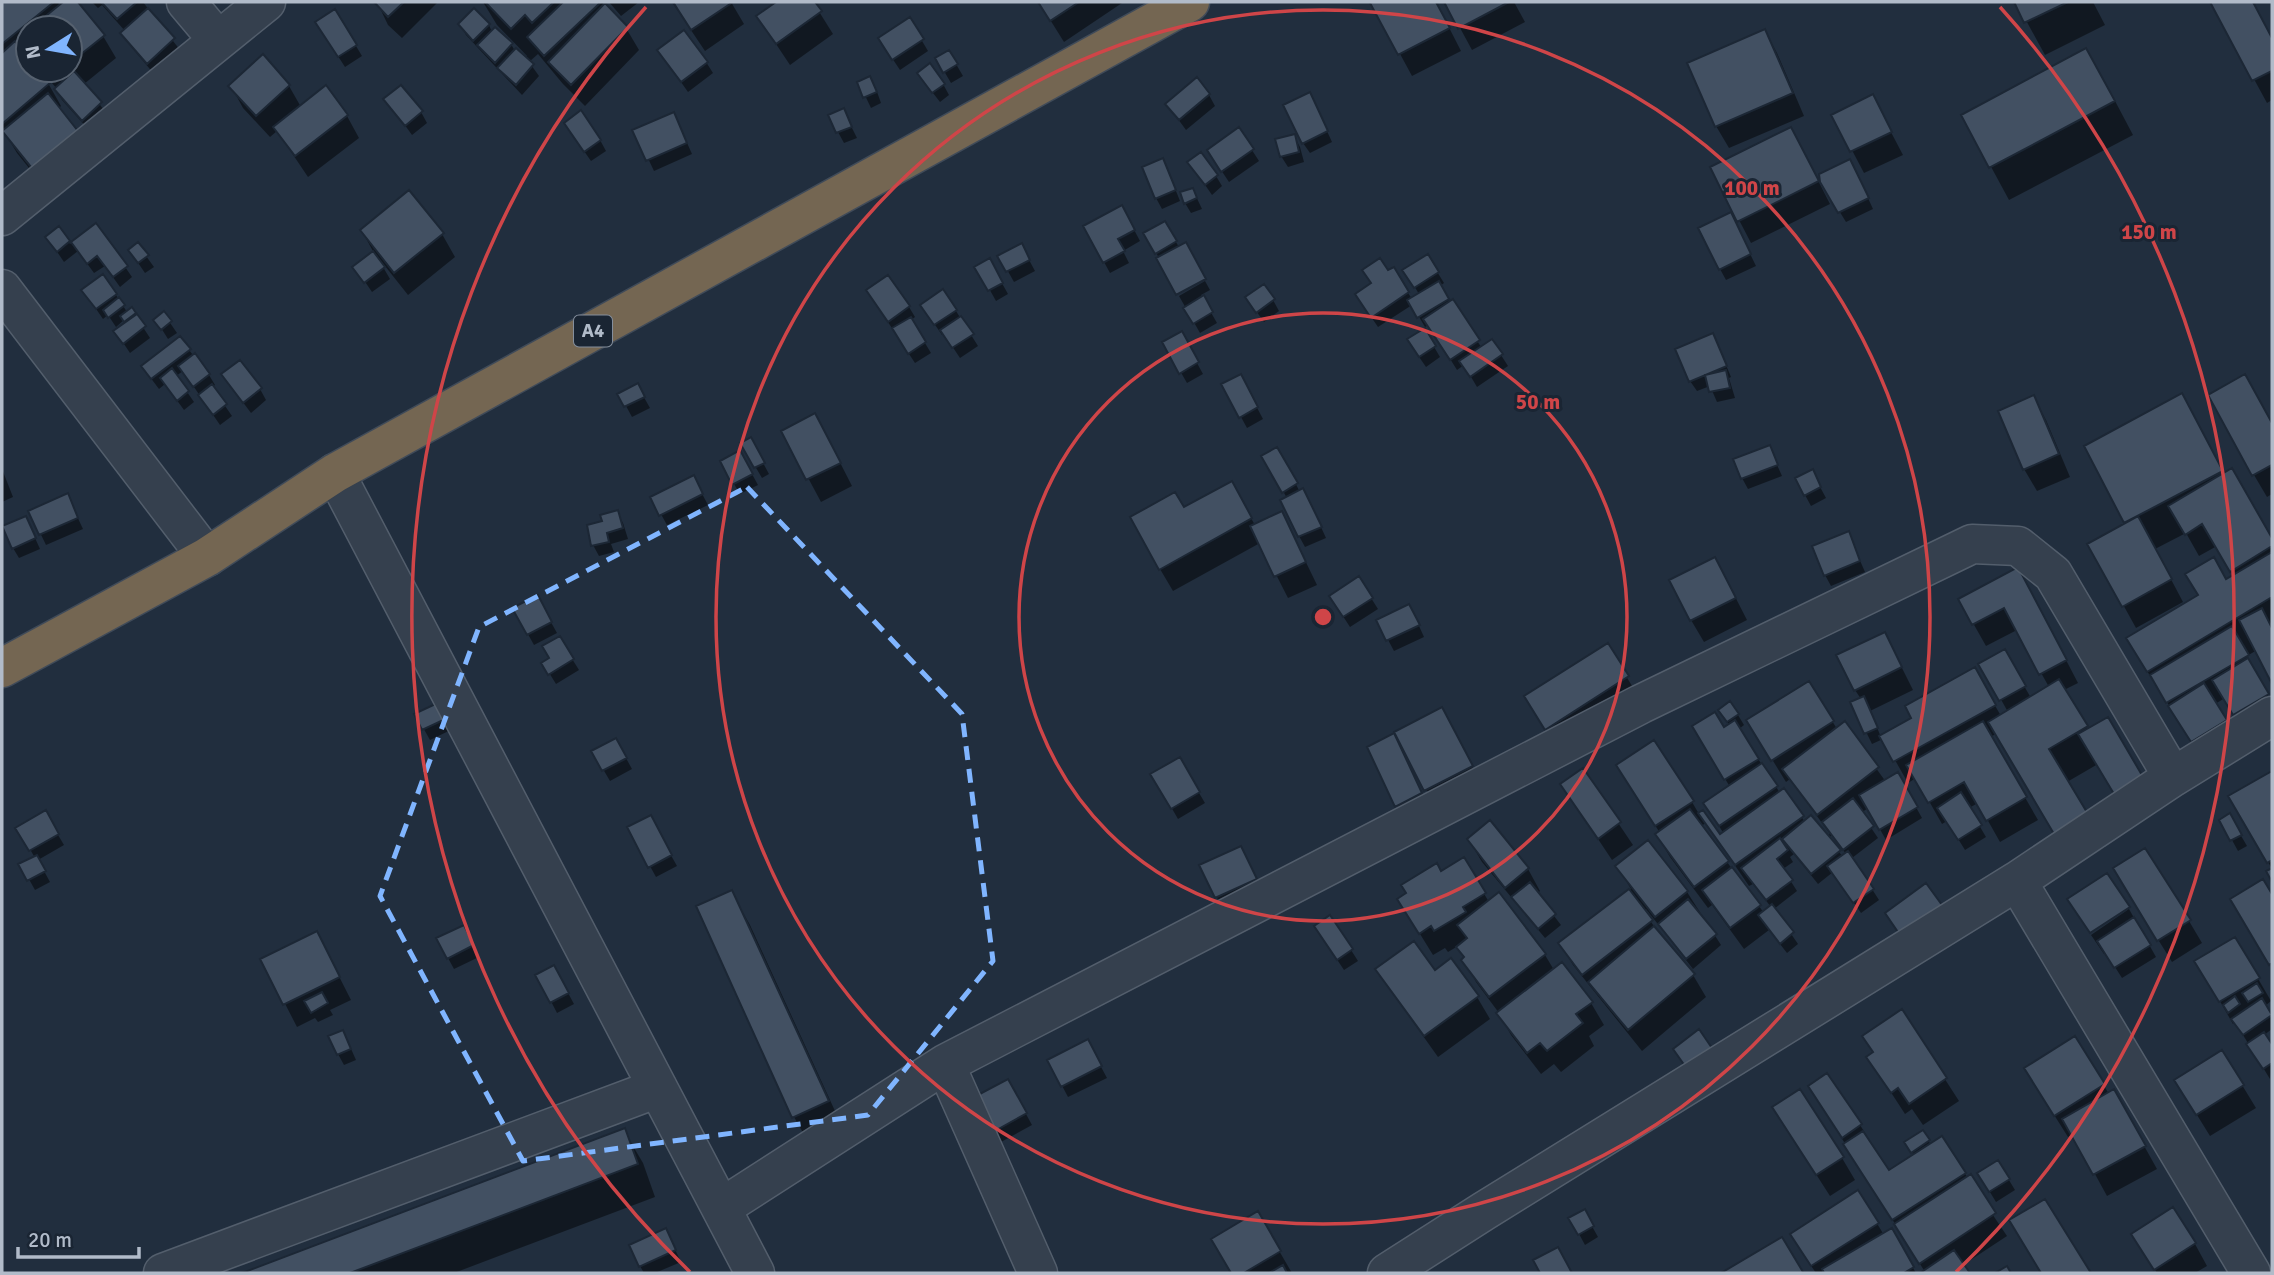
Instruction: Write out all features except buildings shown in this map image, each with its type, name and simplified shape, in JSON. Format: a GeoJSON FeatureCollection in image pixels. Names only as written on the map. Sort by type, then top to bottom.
{"type":"FeatureCollection","features":[{"type":"Feature","properties":{"kind":"highway","name":"A4"},"geometry":{"type":"LineString","coordinates":[[2,668],[207,557],[335,473],[1190,2]]}},
{"type":"Feature","properties":{"kind":"street"},"geometry":{"type":"LineString","coordinates":[[186,2],[218,40]]}},
{"type":"Feature","properties":{"kind":"street"},"geometry":{"type":"LineString","coordinates":[[2,216],[266,2]]}},
{"type":"Feature","properties":{"kind":"street"},"geometry":{"type":"LineString","coordinates":[[2,289],[207,557]]}},
{"type":"Feature","properties":{"kind":"street"},"geometry":{"type":"LineString","coordinates":[[335,473],[755,1273]]}},
{"type":"Feature","properties":{"kind":"street"},"geometry":{"type":"LineString","coordinates":[[721,1208],[945,1064],[1642,704],[1972,544],[2018,545],[2053,574],[2173,777]]}},
{"type":"Feature","properties":{"kind":"street"},"geometry":{"type":"LineString","coordinates":[[1387,1273],[2017,881],[2173,777],[2272,716]]}},
{"type":"Feature","properties":{"kind":"street"},"geometry":{"type":"LineString","coordinates":[[2017,881],[2237,1269]]}},
{"type":"Feature","properties":{"kind":"street"},"geometry":{"type":"LineString","coordinates":[[945,1064],[1038,1273]]}},
{"type":"Feature","properties":{"kind":"street"},"geometry":{"type":"LineString","coordinates":[[163,1273],[658,1088]]}},
{"type":"Feature","properties":{"kind":"highlighted area"},"geometry":{"type":"Polygon","coordinates":[[[747,487],[962,714],[993,961],[868,1115],[523,1161],[380,896],[479,627],[747,487]]]}}]}
